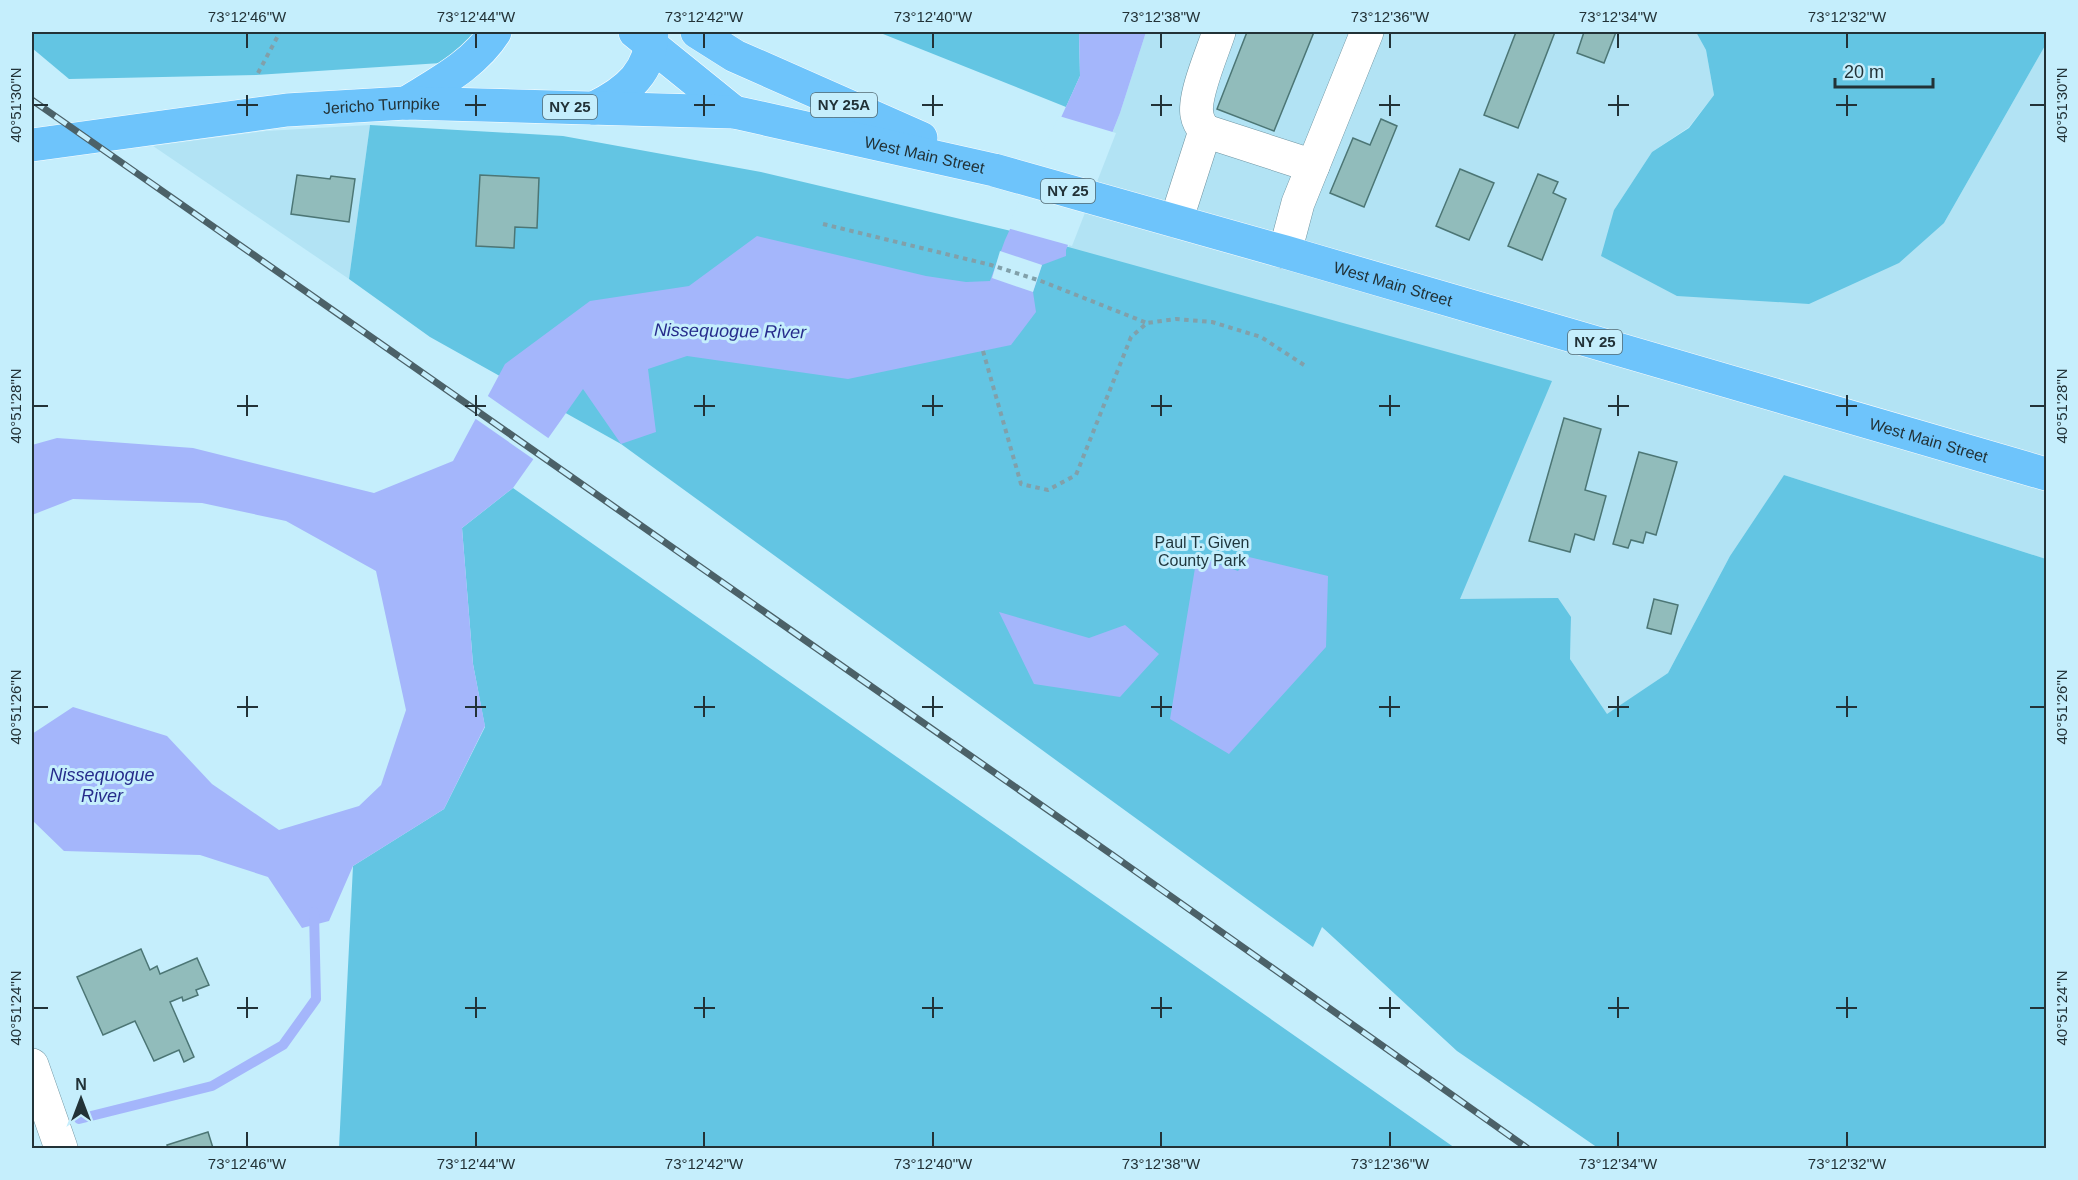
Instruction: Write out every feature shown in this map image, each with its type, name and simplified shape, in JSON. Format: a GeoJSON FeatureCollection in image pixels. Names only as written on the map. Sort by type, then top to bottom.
{"type":"FeatureCollection","features":[{"type":"Feature","properties":{"kind":"main road"},"geometry":{"type":"LineString","coordinates":[[406,103],[460,68],[487,44],[495,32]]}},
{"type":"Feature","properties":{"kind":"main road","name":"NY 25A"},"geometry":{"type":"LineString","coordinates":[[698,32],[735,56],[994,170]]}},
{"type":"Feature","properties":{"kind":"main road"},"geometry":{"type":"LineString","coordinates":[[594,108],[613,99],[628,88],[643,69],[646,36]]}},
{"type":"Feature","properties":{"kind":"main road"},"geometry":{"type":"LineString","coordinates":[[646,36],[734,112]]}},
{"type":"Feature","properties":{"kind":"main road","name":"Jericho Turnpike"},"geometry":{"type":"LineString","coordinates":[[32,145],[287,110],[406,103],[734,112]]}},
{"type":"Feature","properties":{"kind":"main road","name":"West Main Street"},"geometry":{"type":"LineString","coordinates":[[734,112],[994,170],[1285,252],[2046,474]]}},
{"type":"Feature","properties":{"kind":"street"},"geometry":{"type":"LineString","coordinates":[[1219,32],[1197,99],[1196,113],[1200,125],[1205,131],[1313,166]]}},
{"type":"Feature","properties":{"kind":"street"},"geometry":{"type":"LineString","coordinates":[[1285,252],[1298,203],[1367,32]]}},
{"type":"Feature","properties":{"kind":"street"},"geometry":{"type":"LineString","coordinates":[[1176,221],[1205,131]]}},
{"type":"Feature","properties":{"kind":"street"},"geometry":{"type":"LineString","coordinates":[[32,1065],[61,1149]]}},
{"type":"Feature","properties":{"kind":"path"},"geometry":{"type":"LineString","coordinates":[[258,73],[280,32]]}},
{"type":"Feature","properties":{"kind":"path"},"geometry":{"type":"LineString","coordinates":[[823,224],[991,265],[1041,281],[1147,323],[1176,319],[1212,322],[1260,337],[1304,365]]}},
{"type":"Feature","properties":{"kind":"path"},"geometry":{"type":"LineString","coordinates":[[983,351],[1021,484],[1048,490],[1076,475],[1131,337],[1147,323]]}},
{"type":"Feature","properties":{"kind":"shaded area"},"geometry":{"type":"Polygon","coordinates":[[[1146,32],[1696,32],[1706,50],[1714,95],[1689,127],[1652,152],[1614,210],[1944,223],[2046,44],[2046,559],[1784,475],[1730,556],[1668,673],[1607,715],[1570,659],[1571,617],[1460,600],[1068,248],[1120,113],[1146,32]]]}},
{"type":"Feature","properties":{"kind":"shaded area"},"geometry":{"type":"Polygon","coordinates":[[[370,125],[349,279],[153,146],[266,131],[370,125]]]}},
{"type":"Feature","properties":{"kind":"green space"},"geometry":{"type":"Polygon","coordinates":[[[32,32],[484,32],[441,63],[256,75],[69,79],[32,48],[32,32]]]}},
{"type":"Feature","properties":{"kind":"green space"},"geometry":{"type":"Polygon","coordinates":[[[878,32],[1079,32],[1080,76],[1066,107],[878,32]]]}},
{"type":"Feature","properties":{"kind":"green space"},"geometry":{"type":"Polygon","coordinates":[[[1696,32],[2046,32],[2046,44],[1944,223],[1899,263],[1809,304],[1677,296],[1601,256],[1614,210],[1652,152],[1689,128],[1714,95],[1706,50],[1696,32]]]}},
{"type":"Feature","properties":{"kind":"green space","name":"Paul T. Given County Park"},"geometry":{"type":"Polygon","coordinates":[[[370,125],[563,136],[761,172],[1007,230],[1552,381],[1460,599],[1558,598],[1571,617],[1570,659],[1607,714],[1668,673],[1730,556],[1784,475],[2046,559],[2046,1148],[1598,1148],[1457,1051],[1322,927],[1313,947],[621,444],[430,337],[349,279],[370,125]]]}},
{"type":"Feature","properties":{"kind":"green space"},"geometry":{"type":"Polygon","coordinates":[[[513,488],[1455,1148],[339,1148],[353,866],[444,809],[485,727],[473,664],[462,528],[513,488]]]}},
{"type":"Feature","properties":{"kind":"water","name":"Nissequogue River"},"geometry":{"type":"Polygon","coordinates":[[[1079,32],[1146,32],[1120,113],[1066,250],[1066,256],[1042,265],[1033,292],[1036,312],[1011,345],[848,379],[687,356],[648,369],[656,432],[621,444],[583,389],[513,488],[462,528],[473,664],[485,726],[444,809],[353,866],[329,921],[302,928],[268,877],[200,855],[64,851],[32,820],[32,734],[73,707],[167,736],[212,784],[279,830],[359,806],[381,785],[406,710],[376,571],[286,521],[202,503],[73,499],[32,515],[32,445],[57,438],[193,448],[374,493],[453,461],[505,364],[590,301],[689,286],[757,236],[926,276],[966,282],[990,281],[1005,240],[1080,76],[1079,32]]]}},
{"type":"Feature","properties":{"kind":"water"},"geometry":{"type":"Polygon","coordinates":[[[1197,556],[1238,571],[1249,557],[1328,576],[1326,647],[1229,754],[1170,719],[1197,556]]]}},
{"type":"Feature","properties":{"kind":"water"},"geometry":{"type":"Polygon","coordinates":[[[999,612],[1089,638],[1125,625],[1159,654],[1120,697],[1034,684],[999,612]]]}},
{"type":"Feature","properties":{"kind":"pier"},"geometry":{"type":"Polygon","coordinates":[[[1059,116],[1116,133],[1072,246],[1007,228],[1059,116]]]}},
{"type":"Feature","properties":{"kind":"pier"},"geometry":{"type":"Polygon","coordinates":[[[1000,251],[1042,265],[1033,292],[992,278],[1000,251]]]}},
{"type":"Feature","properties":{"kind":"pier"},"geometry":{"type":"Polygon","coordinates":[[[485,394],[551,440],[536,461],[473,417],[485,394]]]}},
{"type":"Feature","properties":{"kind":"building"},"geometry":{"type":"Polygon","coordinates":[[[1247,32],[1314,32],[1274,131],[1217,109],[1247,32]]]}},
{"type":"Feature","properties":{"kind":"building"},"geometry":{"type":"Polygon","coordinates":[[[1516,32],[1555,32],[1518,128],[1484,115],[1516,32]]]}},
{"type":"Feature","properties":{"kind":"building"},"geometry":{"type":"Polygon","coordinates":[[[1584,32],[1616,32],[1604,63],[1577,53],[1584,32]]]}},
{"type":"Feature","properties":{"kind":"building"},"geometry":{"type":"Polygon","coordinates":[[[1381,119],[1397,126],[1364,207],[1330,193],[1353,138],[1370,145],[1381,119]]]}},
{"type":"Feature","properties":{"kind":"building"},"geometry":{"type":"Polygon","coordinates":[[[1460,169],[1494,183],[1469,240],[1436,226],[1460,169]]]}},
{"type":"Feature","properties":{"kind":"building"},"geometry":{"type":"Polygon","coordinates":[[[1538,174],[1558,182],[1553,193],[1566,199],[1542,260],[1508,246],[1538,174]]]}},
{"type":"Feature","properties":{"kind":"building"},"geometry":{"type":"Polygon","coordinates":[[[297,175],[355,179],[349,222],[291,214],[297,175]]]}},
{"type":"Feature","properties":{"kind":"building"},"geometry":{"type":"Polygon","coordinates":[[[480,175],[539,178],[537,228],[515,227],[514,248],[476,246],[480,175]]]}},
{"type":"Feature","properties":{"kind":"building"},"geometry":{"type":"Polygon","coordinates":[[[1564,418],[1601,429],[1585,490],[1606,496],[1594,540],[1575,534],[1570,552],[1529,541],[1564,418]]]}},
{"type":"Feature","properties":{"kind":"building"},"geometry":{"type":"Polygon","coordinates":[[[1639,452],[1677,462],[1656,535],[1646,532],[1643,543],[1631,540],[1628,548],[1613,544],[1639,452]]]}},
{"type":"Feature","properties":{"kind":"building"},"geometry":{"type":"Polygon","coordinates":[[[1654,599],[1678,605],[1671,634],[1647,628],[1654,599]]]}},
{"type":"Feature","properties":{"kind":"building"},"geometry":{"type":"Polygon","coordinates":[[[141,949],[150,970],[157,966],[160,974],[197,958],[209,985],[196,990],[198,995],[183,1001],[182,997],[170,1002],[194,1057],[184,1062],[179,1050],[154,1061],[135,1021],[103,1035],[77,977],[141,949]]]}},
{"type":"Feature","properties":{"kind":"building"},"geometry":{"type":"Polygon","coordinates":[[[208,1132],[213,1148],[168,1148],[167,1145],[208,1132]]]}},
{"type":"Feature","properties":{"kind":"waterway"},"geometry":{"type":"LineString","coordinates":[[79,1119],[212,1086],[283,1045],[316,999],[314,912]]}},
{"type":"Feature","properties":{"kind":"railway"},"geometry":{"type":"LineString","coordinates":[[32,100],[1121,861],[1527,1148]]}}]}
